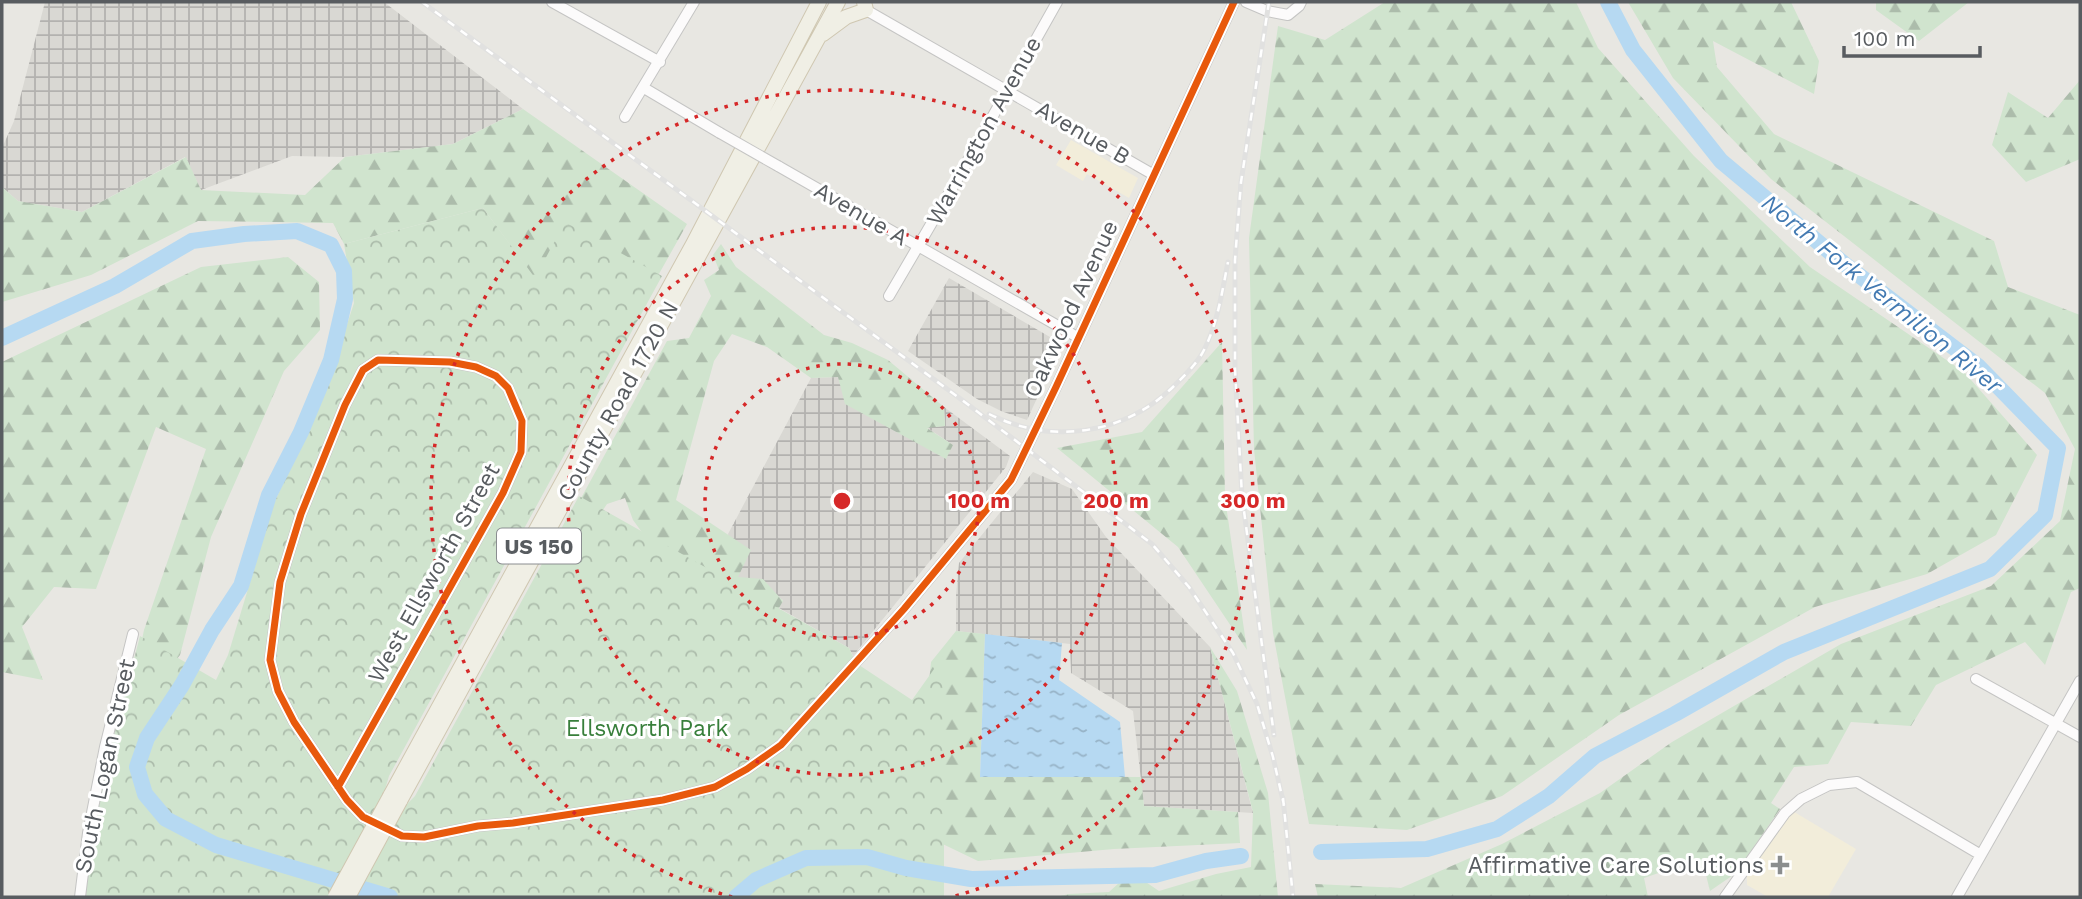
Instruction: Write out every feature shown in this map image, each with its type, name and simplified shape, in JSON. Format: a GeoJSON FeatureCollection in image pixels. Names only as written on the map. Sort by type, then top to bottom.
{"type":"FeatureCollection","features":[{"type":"Feature","properties":{"kind":"main road","name":"County Road 1720 N"},"geometry":{"type":"LineString","coordinates":[[395,799],[838,2]]}},
{"type":"Feature","properties":{"kind":"main road","name":"County Road 1720 N"},"geometry":{"type":"LineString","coordinates":[[395,799],[693,244],[817,4]]}},
{"type":"Feature","properties":{"kind":"main road"},"geometry":{"type":"LineString","coordinates":[[814,43],[833,25],[865,6]]}},
{"type":"Feature","properties":{"kind":"main road","name":"US 150"},"geometry":{"type":"LineString","coordinates":[[335,897],[395,799]]}},
{"type":"Feature","properties":{"kind":"main road","name":"US 150"},"geometry":{"type":"LineString","coordinates":[[348,897],[395,799]]}},
{"type":"Feature","properties":{"kind":"street"},"geometry":{"type":"LineString","coordinates":[[552,2],[660,62]]}},
{"type":"Feature","properties":{"kind":"street"},"geometry":{"type":"LineString","coordinates":[[625,117],[694,2]]}},
{"type":"Feature","properties":{"kind":"street","name":"Warrington Avenue"},"geometry":{"type":"LineString","coordinates":[[889,296],[1057,2]]}},
{"type":"Feature","properties":{"kind":"street","name":"Oakwood Avenue"},"geometry":{"type":"LineString","coordinates":[[904,609],[1011,480],[1234,2]]}},
{"type":"Feature","properties":{"kind":"street"},"geometry":{"type":"LineString","coordinates":[[1246,2],[1267,11],[1288,15],[1301,2]]}},
{"type":"Feature","properties":{"kind":"street","name":"Avenue B"},"geometry":{"type":"LineString","coordinates":[[865,6],[1154,175]]}},
{"type":"Feature","properties":{"kind":"street","name":"Avenue A"},"geometry":{"type":"LineString","coordinates":[[644,88],[918,248],[1079,338]]}},
{"type":"Feature","properties":{"kind":"street","name":"West Ellsworth Street"},"geometry":{"type":"LineString","coordinates":[[338,787],[503,493],[521,452],[522,421],[508,388],[495,376],[476,367],[450,362],[378,359],[363,370],[345,405],[301,514],[279,582],[270,660],[278,691],[294,722],[338,787],[354,809],[363,817],[402,836],[424,837],[478,826],[663,800],[715,786],[781,746],[904,609]]}},
{"type":"Feature","properties":{"kind":"street","name":"South Logan Street"},"geometry":{"type":"LineString","coordinates":[[80,897],[88,833],[105,747],[133,634]]}},
{"type":"Feature","properties":{"kind":"street"},"geometry":{"type":"LineString","coordinates":[[1976,679],[2080,737]]}},
{"type":"Feature","properties":{"kind":"street"},"geometry":{"type":"LineString","coordinates":[[1957,897],[2080,681]]}},
{"type":"Feature","properties":{"kind":"street"},"geometry":{"type":"LineString","coordinates":[[1725,897],[1784,813],[1801,799],[1829,785],[1857,782],[1982,855]]}},
{"type":"Feature","properties":{"kind":"shaded area"},"geometry":{"type":"Polygon","coordinates":[[[45,2],[384,2],[523,109],[453,144],[345,157],[292,156],[201,190],[185,157],[82,212],[18,201],[2,187],[2,148],[14,121],[45,2]]]}},
{"type":"Feature","properties":{"kind":"shaded area"},"geometry":{"type":"Polygon","coordinates":[[[1071,140],[1138,178],[1129,198],[1087,174],[1083,181],[1056,165],[1071,140]]]}},
{"type":"Feature","properties":{"kind":"shaded area"},"geometry":{"type":"Polygon","coordinates":[[[949,278],[1062,344],[1027,420],[977,399],[908,351],[949,278]]]}},
{"type":"Feature","properties":{"kind":"shaded area"},"geometry":{"type":"Polygon","coordinates":[[[838,377],[945,458],[953,445],[926,427],[945,426],[944,407],[1010,456],[1006,467],[853,656],[849,648],[779,608],[783,600],[737,578],[728,534],[811,378],[838,377]]]}},
{"type":"Feature","properties":{"kind":"shaded area"},"geometry":{"type":"Polygon","coordinates":[[[1033,472],[1072,489],[1106,537],[1210,647],[1253,813],[1144,806],[1133,711],[1071,673],[1070,644],[956,631],[959,563],[1033,472]]]}},
{"type":"Feature","properties":{"kind":"shaded area"},"geometry":{"type":"Polygon","coordinates":[[[1791,810],[1856,849],[1828,897],[1768,897],[1747,885],[1747,874],[1791,810]]]}},
{"type":"Feature","properties":{"kind":"green space"},"geometry":{"type":"Polygon","coordinates":[[[1385,2],[1576,2],[1598,48],[1694,156],[1810,267],[1964,372],[2037,455],[1996,535],[1927,574],[1815,607],[1619,715],[1502,796],[1407,830],[1309,824],[1273,633],[1254,449],[1249,238],[1278,26],[1325,40],[1385,2]]]}},
{"type":"Feature","properties":{"kind":"green space"},"geometry":{"type":"Polygon","coordinates":[[[1628,2],[1791,2],[1819,61],[1814,94],[1713,41],[1717,67],[1774,134],[1994,241],[2008,287],[2080,315],[2080,588],[2071,592],[2045,665],[2025,642],[1936,685],[1911,726],[1851,722],[1828,764],[1794,767],[1771,803],[1780,809],[1736,873],[1710,891],[1705,871],[1682,865],[1644,878],[1648,897],[1318,897],[1315,884],[1401,888],[1502,844],[1600,793],[1672,742],[1841,644],[1991,586],[2060,521],[2075,449],[2045,393],[1771,179],[1673,78],[1628,2]]]}},
{"type":"Feature","properties":{"kind":"green space"},"geometry":{"type":"Polygon","coordinates":[[[1876,2],[1969,2],[1919,41],[1876,10],[1876,2]]]}},
{"type":"Feature","properties":{"kind":"green space"},"geometry":{"type":"Polygon","coordinates":[[[2080,80],[2080,159],[2026,182],[1992,145],[2008,92],[2048,118],[2080,80]]]}},
{"type":"Feature","properties":{"kind":"green space"},"geometry":{"type":"Polygon","coordinates":[[[523,109],[687,224],[632,322],[535,279],[483,208],[344,244],[333,223],[198,221],[91,275],[2,302],[2,187],[18,201],[82,212],[186,157],[201,190],[305,195],[345,157],[453,144],[523,109]]]}},
{"type":"Feature","properties":{"kind":"green space","name":"Ellsworth Park"},"geometry":{"type":"Polygon","coordinates":[[[483,208],[535,278],[565,222],[662,276],[389,776],[384,793],[406,805],[415,796],[579,496],[849,648],[856,663],[912,700],[944,655],[944,897],[86,897],[99,798],[140,636],[216,680],[228,655],[274,503],[323,398],[354,303],[344,244],[483,208]]]}},
{"type":"Feature","properties":{"kind":"green space"},"geometry":{"type":"Polygon","coordinates":[[[721,244],[736,267],[824,335],[852,343],[888,360],[944,407],[945,426],[927,428],[953,445],[946,459],[845,404],[838,377],[811,378],[767,347],[732,334],[714,361],[676,500],[751,550],[738,577],[763,579],[783,601],[771,622],[657,553],[633,520],[625,498],[607,504],[568,562],[551,553],[667,341],[689,338],[711,296],[704,280],[719,270],[713,255],[721,244]]]}},
{"type":"Feature","properties":{"kind":"green space"},"geometry":{"type":"Polygon","coordinates":[[[288,257],[319,282],[320,330],[284,371],[211,537],[180,655],[124,725],[144,630],[206,449],[156,427],[96,589],[54,587],[22,627],[43,680],[2,672],[2,362],[201,267],[288,257]]]}},
{"type":"Feature","properties":{"kind":"green space"},"geometry":{"type":"Polygon","coordinates":[[[1222,342],[1225,498],[1247,650],[1178,547],[1057,448],[1142,432],[1222,342]]]}},
{"type":"Feature","properties":{"kind":"green space"},"geometry":{"type":"Polygon","coordinates":[[[956,631],[985,634],[980,776],[1141,777],[1144,806],[1238,812],[1240,843],[1114,849],[978,861],[926,836],[924,733],[931,662],[956,631]]]}},
{"type":"Feature","properties":{"kind":"green space"},"geometry":{"type":"Polygon","coordinates":[[[1210,647],[1237,691],[1268,793],[1278,897],[1056,897],[1109,892],[1131,872],[1159,891],[1251,867],[1253,812],[1210,647]]]}},
{"type":"Feature","properties":{"kind":"water"},"geometry":{"type":"Polygon","coordinates":[[[985,634],[1062,643],[1059,680],[1120,722],[1125,777],[980,777],[985,634]]]}},
{"type":"Feature","properties":{"kind":"waterway","name":"North Fork Vermilion River"},"geometry":{"type":"LineString","coordinates":[[1321,852],[1427,849],[1497,829],[1549,796],[1595,756],[1784,652],[1990,569],[2045,515],[2058,448],[1978,366],[1843,263],[1721,161],[1633,50],[1608,2]]}},
{"type":"Feature","properties":{"kind":"waterway","name":"North Fork Vermilion River"},"geometry":{"type":"LineString","coordinates":[[2,338],[115,286],[192,241],[297,231],[331,245],[344,271],[345,299],[331,360],[301,432],[269,495],[241,586],[147,738],[137,767],[145,794],[166,819],[216,845],[390,897]]}},
{"type":"Feature","properties":{"kind":"waterway","name":"North Fork Vermilion River"},"geometry":{"type":"LineString","coordinates":[[736,897],[756,880],[806,858],[867,857],[906,868],[971,879],[1155,875],[1206,861],[1241,856]]}},
{"type":"Feature","properties":{"kind":"railway"},"geometry":{"type":"LineString","coordinates":[[422,2],[962,400],[1152,544],[1189,587],[1233,653],[1257,704],[1284,805]]}},
{"type":"Feature","properties":{"kind":"railway"},"geometry":{"type":"LineString","coordinates":[[1269,2],[1241,182],[1235,260],[1235,369],[1242,496],[1274,735]]}},
{"type":"Feature","properties":{"kind":"railway"},"geometry":{"type":"LineString","coordinates":[[989,414],[1013,424],[1061,432],[1109,425],[1132,416],[1153,403],[1186,374],[1204,350],[1216,318],[1228,262]]}},
{"type":"Feature","properties":{"kind":"railway"},"geometry":{"type":"LineString","coordinates":[[1283,798],[1293,897]]}},
{"type":"Feature","properties":{"kind":"cycle path"},"geometry":{"type":"LineString","coordinates":[[338,787],[503,493],[521,452],[522,421],[508,388],[496,376],[476,367],[450,362],[378,360],[363,370],[345,405],[301,514],[280,582],[270,660],[278,691],[294,722],[347,800],[363,817],[402,836],[424,837],[478,826],[663,800],[715,787],[781,745],[904,609],[1011,480],[1234,2]]}},
{"type":"Feature","properties":{"kind":"place","name":"Affirmative Care Solutions"},"geometry":{"type":"Point","coordinates":[1780,865]}}]}
